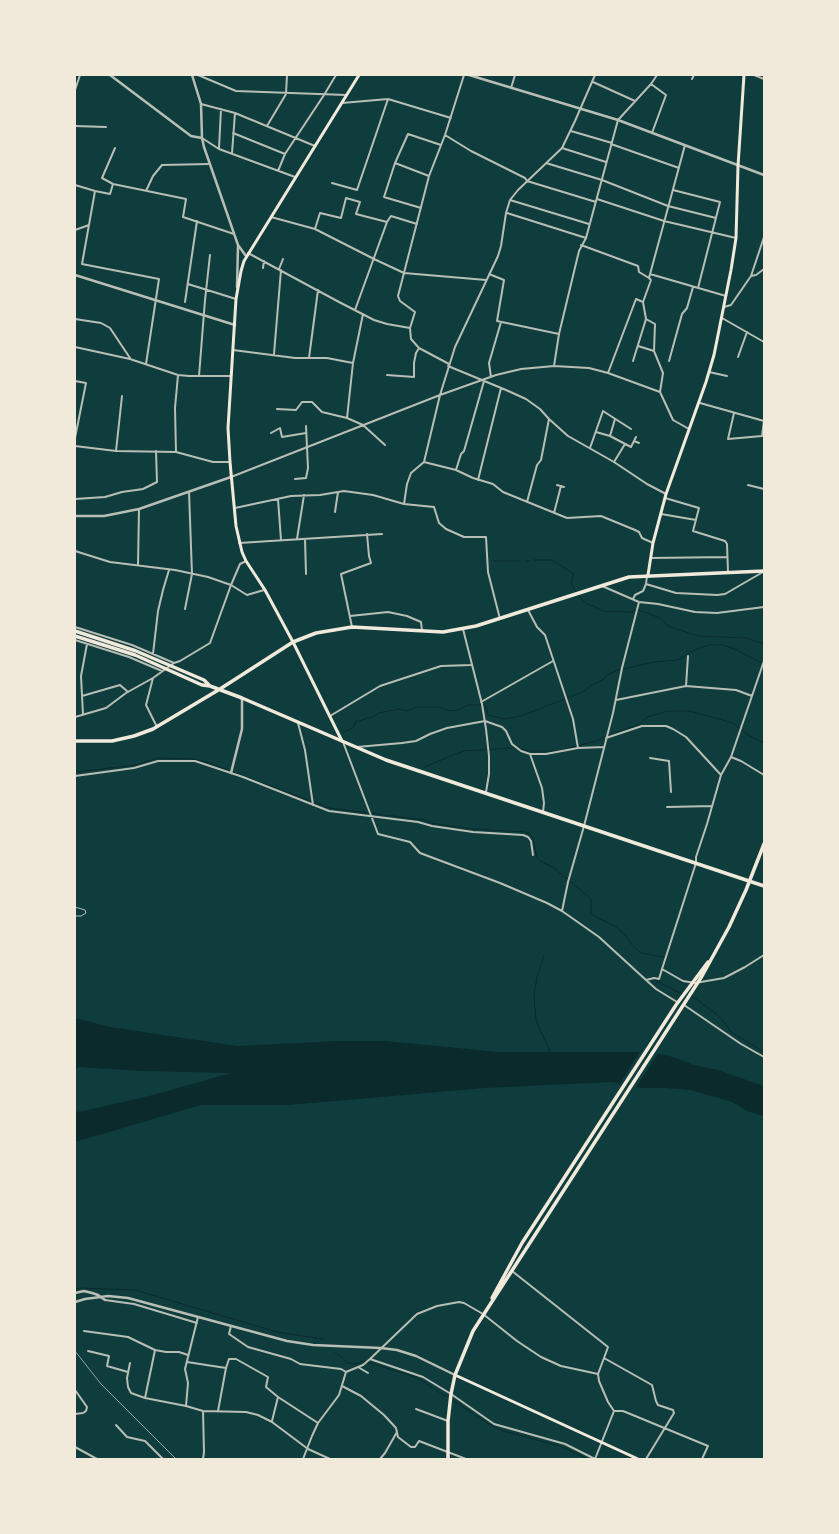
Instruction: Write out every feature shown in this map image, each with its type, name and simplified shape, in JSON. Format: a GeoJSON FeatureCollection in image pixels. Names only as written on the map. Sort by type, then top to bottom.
{"type":"FeatureCollection","features":[{"type":"Feature","properties":{"kind":"main road"},"geometry":{"type":"LineString","coordinates":[[343,742],[293,642],[265,590],[246,561],[239,543],[234,508],[228,428],[236,299],[241,271],[247,254],[359,75]]}},
{"type":"Feature","properties":{"kind":"main road"},"geometry":{"type":"LineString","coordinates":[[648,575],[652,543],[666,496],[700,403],[722,318],[736,238],[738,166],[744,75]]}},
{"type":"Feature","properties":{"kind":"main road"},"geometry":{"type":"LineString","coordinates":[[75,741],[112,741],[134,736],[157,727],[293,642],[316,633],[352,627],[443,632],[463,629],[629,577],[764,571]]}},
{"type":"Feature","properties":{"kind":"main road"},"geometry":{"type":"LineString","coordinates":[[75,631],[136,651],[204,680],[210,686]]}},
{"type":"Feature","properties":{"kind":"main road"},"geometry":{"type":"LineString","coordinates":[[75,636],[129,653],[202,684],[220,689],[386,760],[764,886]]}},
{"type":"Feature","properties":{"kind":"main road"},"geometry":{"type":"LineString","coordinates":[[483,1314],[702,976],[729,927],[764,844]]}},
{"type":"Feature","properties":{"kind":"main road"},"geometry":{"type":"LineString","coordinates":[[448,1459],[448,1421],[455,1375],[483,1314],[522,1243],[682,996],[716,951]]}},
{"type":"Feature","properties":{"kind":"main road"},"geometry":{"type":"LineString","coordinates":[[455,1375],[638,1459]]}},
{"type":"Feature","properties":{"kind":"street"},"geometry":{"type":"LineString","coordinates":[[75,90],[80,75]]}},
{"type":"Feature","properties":{"kind":"street"},"geometry":{"type":"LineString","coordinates":[[110,75],[191,136],[202,138],[219,149],[295,177]]}},
{"type":"Feature","properties":{"kind":"street"},"geometry":{"type":"LineString","coordinates":[[192,75],[201,104],[202,138],[209,164],[238,245],[237,290]]}},
{"type":"Feature","properties":{"kind":"street"},"geometry":{"type":"LineString","coordinates":[[198,75],[236,91],[347,95]]}},
{"type":"Feature","properties":{"kind":"street"},"geometry":{"type":"LineString","coordinates":[[267,126],[286,94],[288,75]]}},
{"type":"Feature","properties":{"kind":"street"},"geometry":{"type":"LineString","coordinates":[[278,171],[285,154],[336,75]]}},
{"type":"Feature","properties":{"kind":"street"},"geometry":{"type":"LineString","coordinates":[[464,75],[451,118],[429,176],[398,296],[400,301],[415,312],[410,328],[411,339],[419,348],[448,365],[526,399],[540,408],[549,419],[568,436],[614,462],[666,496],[699,508],[693,531],[725,541],[727,544],[728,572]]}},
{"type":"Feature","properties":{"kind":"street"},"geometry":{"type":"LineString","coordinates":[[469,75],[618,120],[764,175]]}},
{"type":"Feature","properties":{"kind":"street"},"geometry":{"type":"LineString","coordinates":[[511,88],[515,75]]}},
{"type":"Feature","properties":{"kind":"street"},"geometry":{"type":"LineString","coordinates":[[404,504],[407,484],[411,473],[424,462],[448,365],[501,246],[506,213],[510,200],[527,181],[562,148],[595,75]]}},
{"type":"Feature","properties":{"kind":"street"},"geometry":{"type":"LineString","coordinates":[[554,366],[559,334],[581,245],[586,238],[618,120],[651,84],[657,75]]}},
{"type":"Feature","properties":{"kind":"street"},"geometry":{"type":"LineString","coordinates":[[692,79],[694,75]]}},
{"type":"Feature","properties":{"kind":"street"},"geometry":{"type":"LineString","coordinates":[[754,75],[764,79]]}},
{"type":"Feature","properties":{"kind":"street"},"geometry":{"type":"LineString","coordinates":[[592,82],[636,101]]}},
{"type":"Feature","properties":{"kind":"street"},"geometry":{"type":"LineString","coordinates":[[651,84],[666,95],[652,133]]}},
{"type":"Feature","properties":{"kind":"street"},"geometry":{"type":"LineString","coordinates":[[342,103],[388,99],[451,118]]}},
{"type":"Feature","properties":{"kind":"street"},"geometry":{"type":"LineString","coordinates":[[332,183],[357,190],[388,99]]}},
{"type":"Feature","properties":{"kind":"street"},"geometry":{"type":"LineString","coordinates":[[201,104],[235,113],[315,146]]}},
{"type":"Feature","properties":{"kind":"street"},"geometry":{"type":"LineString","coordinates":[[219,149],[221,110]]}},
{"type":"Feature","properties":{"kind":"street"},"geometry":{"type":"LineString","coordinates":[[232,153],[235,113]]}},
{"type":"Feature","properties":{"kind":"street"},"geometry":{"type":"LineString","coordinates":[[75,126],[106,127]]}},
{"type":"Feature","properties":{"kind":"street"},"geometry":{"type":"LineString","coordinates":[[571,131],[679,168]]}},
{"type":"Feature","properties":{"kind":"street"},"geometry":{"type":"LineString","coordinates":[[233,133],[285,154]]}},
{"type":"Feature","properties":{"kind":"street"},"geometry":{"type":"LineString","coordinates":[[421,208],[384,197],[395,163],[408,134],[441,145]]}},
{"type":"Feature","properties":{"kind":"street"},"geometry":{"type":"LineString","coordinates":[[445,135],[471,151],[525,178],[527,181],[664,221],[736,238]]}},
{"type":"Feature","properties":{"kind":"street"},"geometry":{"type":"LineString","coordinates":[[633,361],[646,319],[643,302],[651,280],[649,278],[650,274],[685,145]]}},
{"type":"Feature","properties":{"kind":"street"},"geometry":{"type":"LineString","coordinates":[[115,148],[102,178],[113,184],[186,198],[183,217],[235,234]]}},
{"type":"Feature","properties":{"kind":"street"},"geometry":{"type":"LineString","coordinates":[[562,148],[606,162]]}},
{"type":"Feature","properties":{"kind":"street"},"geometry":{"type":"LineString","coordinates":[[395,163],[429,176]]}},
{"type":"Feature","properties":{"kind":"street"},"geometry":{"type":"LineString","coordinates":[[546,163],[602,180],[668,206],[716,218]]}},
{"type":"Feature","properties":{"kind":"street"},"geometry":{"type":"LineString","coordinates":[[146,191],[152,176],[162,165],[209,164]]}},
{"type":"Feature","properties":{"kind":"street"},"geometry":{"type":"LineString","coordinates":[[75,185],[110,194],[113,184]]}},
{"type":"Feature","properties":{"kind":"street"},"geometry":{"type":"LineString","coordinates":[[673,190],[720,202],[698,288]]}},
{"type":"Feature","properties":{"kind":"street"},"geometry":{"type":"LineString","coordinates":[[95,191],[82,264],[159,279],[146,364]]}},
{"type":"Feature","properties":{"kind":"street"},"geometry":{"type":"LineString","coordinates":[[315,229],[320,213],[342,218],[346,198],[360,202],[356,214],[387,222]]}},
{"type":"Feature","properties":{"kind":"street"},"geometry":{"type":"LineString","coordinates":[[510,200],[589,224]]}},
{"type":"Feature","properties":{"kind":"street"},"geometry":{"type":"LineString","coordinates":[[506,213],[586,238]]}},
{"type":"Feature","properties":{"kind":"street"},"geometry":{"type":"LineString","coordinates":[[355,310],[387,222],[391,216],[417,224]]}},
{"type":"Feature","properties":{"kind":"street"},"geometry":{"type":"LineString","coordinates":[[271,217],[315,229],[404,273],[486,280]]}},
{"type":"Feature","properties":{"kind":"street"},"geometry":{"type":"LineString","coordinates":[[185,302],[197,221]]}},
{"type":"Feature","properties":{"kind":"street"},"geometry":{"type":"LineString","coordinates":[[75,230],[89,225]]}},
{"type":"Feature","properties":{"kind":"street"},"geometry":{"type":"LineString","coordinates":[[724,307],[731,305],[751,276],[764,237]]}},
{"type":"Feature","properties":{"kind":"street"},"geometry":{"type":"LineString","coordinates":[[238,245],[247,254],[264,260],[280,270],[379,322],[410,328]]}},
{"type":"Feature","properties":{"kind":"street"},"geometry":{"type":"LineString","coordinates":[[581,245],[638,266],[639,272],[649,278]]}},
{"type":"Feature","properties":{"kind":"street"},"geometry":{"type":"LineString","coordinates":[[199,376],[210,256]]}},
{"type":"Feature","properties":{"kind":"street"},"geometry":{"type":"LineString","coordinates":[[274,354],[280,270],[283,259]]}},
{"type":"Feature","properties":{"kind":"street"},"geometry":{"type":"LineString","coordinates":[[263,268],[264,260]]}},
{"type":"Feature","properties":{"kind":"street"},"geometry":{"type":"LineString","coordinates":[[751,276],[764,269]]}},
{"type":"Feature","properties":{"kind":"street"},"geometry":{"type":"LineString","coordinates":[[489,274],[504,280],[497,321],[559,334]]}},
{"type":"Feature","properties":{"kind":"street"},"geometry":{"type":"LineString","coordinates":[[650,274],[726,297]]}},
{"type":"Feature","properties":{"kind":"street"},"geometry":{"type":"LineString","coordinates":[[75,275],[234,325]]}},
{"type":"Feature","properties":{"kind":"street"},"geometry":{"type":"LineString","coordinates":[[187,284],[236,299]]}},
{"type":"Feature","properties":{"kind":"street"},"geometry":{"type":"LineString","coordinates":[[669,361],[682,314],[687,308],[693,287]]}},
{"type":"Feature","properties":{"kind":"street"},"geometry":{"type":"LineString","coordinates":[[309,358],[318,290]]}},
{"type":"Feature","properties":{"kind":"street"},"geometry":{"type":"LineString","coordinates":[[608,373],[636,299],[643,302]]}},
{"type":"Feature","properties":{"kind":"street"},"geometry":{"type":"LineString","coordinates":[[347,418],[353,363],[363,314]]}},
{"type":"Feature","properties":{"kind":"street"},"geometry":{"type":"LineString","coordinates":[[722,318],[764,342]]}},
{"type":"Feature","properties":{"kind":"street"},"geometry":{"type":"LineString","coordinates":[[75,319],[101,323],[110,328],[130,359]]}},
{"type":"Feature","properties":{"kind":"street"},"geometry":{"type":"LineString","coordinates":[[646,319],[654,324],[654,351],[663,372],[660,392],[673,420],[689,430]]}},
{"type":"Feature","properties":{"kind":"street"},"geometry":{"type":"LineString","coordinates":[[491,377],[489,363],[501,322]]}},
{"type":"Feature","properties":{"kind":"street"},"geometry":{"type":"LineString","coordinates":[[738,358],[747,332]]}},
{"type":"Feature","properties":{"kind":"street"},"geometry":{"type":"LineString","coordinates":[[638,346],[654,351]]}},
{"type":"Feature","properties":{"kind":"street"},"geometry":{"type":"LineString","coordinates":[[75,347],[130,359],[178,375],[231,376]]}},
{"type":"Feature","properties":{"kind":"street"},"geometry":{"type":"LineString","coordinates":[[387,375],[414,377],[414,363],[416,353],[419,348]]}},
{"type":"Feature","properties":{"kind":"street"},"geometry":{"type":"LineString","coordinates":[[233,350],[274,354],[295,358],[327,358],[353,363]]}},
{"type":"Feature","properties":{"kind":"street"},"geometry":{"type":"LineString","coordinates":[[75,516],[104,516],[139,509],[307,448],[440,395],[491,377],[521,369],[554,366],[589,368],[608,373],[660,392]]}},
{"type":"Feature","properties":{"kind":"street"},"geometry":{"type":"LineString","coordinates":[[709,372],[727,376]]}},
{"type":"Feature","properties":{"kind":"street"},"geometry":{"type":"LineString","coordinates":[[176,452],[175,408],[178,375]]}},
{"type":"Feature","properties":{"kind":"street"},"geometry":{"type":"LineString","coordinates":[[75,380],[86,383],[75,438]]}},
{"type":"Feature","properties":{"kind":"street"},"geometry":{"type":"LineString","coordinates":[[456,470],[460,454],[464,451],[483,380]]}},
{"type":"Feature","properties":{"kind":"street"},"geometry":{"type":"LineString","coordinates":[[478,480],[501,388]]}},
{"type":"Feature","properties":{"kind":"street"},"geometry":{"type":"LineString","coordinates":[[116,451],[122,396]]}},
{"type":"Feature","properties":{"kind":"street"},"geometry":{"type":"LineString","coordinates":[[277,409],[296,410],[302,402],[312,402],[322,412],[347,418],[363,425],[385,445]]}},
{"type":"Feature","properties":{"kind":"street"},"geometry":{"type":"LineString","coordinates":[[700,403],[764,421],[762,436],[728,439],[734,413]]}},
{"type":"Feature","properties":{"kind":"street"},"geometry":{"type":"LineString","coordinates":[[590,448],[603,411],[631,429]]}},
{"type":"Feature","properties":{"kind":"street"},"geometry":{"type":"LineString","coordinates":[[527,502],[537,465],[541,461],[549,419]]}},
{"type":"Feature","properties":{"kind":"street"},"geometry":{"type":"LineString","coordinates":[[610,436],[615,419]]}},
{"type":"Feature","properties":{"kind":"street"},"geometry":{"type":"LineString","coordinates":[[295,479],[306,478],[308,468],[306,426]]}},
{"type":"Feature","properties":{"kind":"street"},"geometry":{"type":"LineString","coordinates":[[271,433],[280,428],[282,437],[306,432]]}},
{"type":"Feature","properties":{"kind":"street"},"geometry":{"type":"LineString","coordinates":[[596,432],[610,436],[631,447],[636,437]]}},
{"type":"Feature","properties":{"kind":"street"},"geometry":{"type":"LineString","coordinates":[[634,441],[639,443]]}},
{"type":"Feature","properties":{"kind":"street"},"geometry":{"type":"LineString","coordinates":[[614,462],[625,444]]}},
{"type":"Feature","properties":{"kind":"street"},"geometry":{"type":"LineString","coordinates":[[75,446],[116,451],[176,452],[207,461],[230,462]]}},
{"type":"Feature","properties":{"kind":"street"},"geometry":{"type":"LineString","coordinates":[[75,498],[105,497],[143,488],[157,482],[156,451]]}},
{"type":"Feature","properties":{"kind":"street"},"geometry":{"type":"LineString","coordinates":[[424,462],[456,470],[478,480],[493,484],[502,492],[567,518],[601,516],[635,530],[642,538],[652,543]]}},
{"type":"Feature","properties":{"kind":"street"},"geometry":{"type":"LineString","coordinates":[[557,485],[564,487]]}},
{"type":"Feature","properties":{"kind":"street"},"geometry":{"type":"LineString","coordinates":[[748,485],[764,489]]}},
{"type":"Feature","properties":{"kind":"street"},"geometry":{"type":"LineString","coordinates":[[554,513],[561,486]]}},
{"type":"Feature","properties":{"kind":"street"},"geometry":{"type":"LineString","coordinates":[[185,610],[192,574],[189,492]]}},
{"type":"Feature","properties":{"kind":"street"},"geometry":{"type":"LineString","coordinates":[[335,512],[338,492]]}},
{"type":"Feature","properties":{"kind":"street"},"geometry":{"type":"LineString","coordinates":[[234,508],[291,496],[338,492],[369,494],[404,504],[434,507],[439,523],[446,529],[464,537],[486,537],[488,572],[500,618]]}},
{"type":"Feature","properties":{"kind":"street"},"geometry":{"type":"LineString","coordinates":[[297,539],[304,496]]}},
{"type":"Feature","properties":{"kind":"street"},"geometry":{"type":"LineString","coordinates":[[278,499],[281,540]]}},
{"type":"Feature","properties":{"kind":"street"},"geometry":{"type":"LineString","coordinates":[[138,565],[139,509]]}},
{"type":"Feature","properties":{"kind":"street"},"geometry":{"type":"LineString","coordinates":[[661,514],[696,520]]}},
{"type":"Feature","properties":{"kind":"street"},"geometry":{"type":"LineString","coordinates":[[352,627],[341,574],[371,563],[369,556],[368,534]]}},
{"type":"Feature","properties":{"kind":"street"},"geometry":{"type":"LineString","coordinates":[[239,543],[382,534]]}},
{"type":"Feature","properties":{"kind":"street"},"geometry":{"type":"LineString","coordinates":[[305,539],[306,574]]}},
{"type":"Feature","properties":{"kind":"street"},"geometry":{"type":"LineString","coordinates":[[75,551],[110,562],[138,565],[208,577],[231,586],[247,595],[265,590]]}},
{"type":"Feature","properties":{"kind":"street"},"geometry":{"type":"LineString","coordinates":[[650,558],[671,559],[727,557]]}},
{"type":"Feature","properties":{"kind":"street"},"geometry":{"type":"LineString","coordinates":[[75,717],[106,708],[128,692],[153,678],[173,663],[180,661],[210,643],[240,564],[246,561]]}},
{"type":"Feature","properties":{"kind":"street"},"geometry":{"type":"LineString","coordinates":[[153,654],[158,611],[169,570]]}},
{"type":"Feature","properties":{"kind":"street"},"geometry":{"type":"LineString","coordinates":[[646,584],[676,593],[717,595],[725,594],[764,571]]}},
{"type":"Feature","properties":{"kind":"street"},"geometry":{"type":"LineString","coordinates":[[633,598],[635,595],[643,591],[648,575]]}},
{"type":"Feature","properties":{"kind":"street"},"geometry":{"type":"LineString","coordinates":[[601,585],[633,598],[639,602],[658,604],[695,612],[717,613],[764,607]]}},
{"type":"Feature","properties":{"kind":"street"},"geometry":{"type":"LineString","coordinates":[[562,911],[568,882],[616,700],[622,668],[639,602]]}},
{"type":"Feature","properties":{"kind":"street"},"geometry":{"type":"LineString","coordinates":[[527,610],[537,627],[545,635],[573,719],[578,748]]}},
{"type":"Feature","properties":{"kind":"street"},"geometry":{"type":"LineString","coordinates":[[350,616],[388,612],[407,616],[422,622],[422,631]]}},
{"type":"Feature","properties":{"kind":"street"},"geometry":{"type":"LineString","coordinates":[[75,627],[132,645],[173,663]]}},
{"type":"Feature","properties":{"kind":"street"},"geometry":{"type":"LineString","coordinates":[[463,629],[471,665],[482,703],[489,747],[490,774],[486,794]]}},
{"type":"Feature","properties":{"kind":"street"},"geometry":{"type":"LineString","coordinates":[[75,640],[129,657],[163,671]]}},
{"type":"Feature","properties":{"kind":"street"},"geometry":{"type":"LineString","coordinates":[[83,715],[81,676],[87,644]]}},
{"type":"Feature","properties":{"kind":"street"},"geometry":{"type":"LineString","coordinates":[[686,686],[688,656]]}},
{"type":"Feature","properties":{"kind":"street"},"geometry":{"type":"LineString","coordinates":[[482,703],[553,661]]}},
{"type":"Feature","properties":{"kind":"street"},"geometry":{"type":"LineString","coordinates":[[647,980],[654,978],[659,979],[696,863],[696,857],[721,775],[740,731],[764,661]]}},
{"type":"Feature","properties":{"kind":"street"},"geometry":{"type":"LineString","coordinates":[[330,716],[380,686],[441,666],[471,665]]}},
{"type":"Feature","properties":{"kind":"street"},"geometry":{"type":"LineString","coordinates":[[153,678],[146,705],[157,727]]}},
{"type":"Feature","properties":{"kind":"street"},"geometry":{"type":"LineString","coordinates":[[82,696],[120,685],[128,692]]}},
{"type":"Feature","properties":{"kind":"street"},"geometry":{"type":"LineString","coordinates":[[616,700],[686,686],[736,690],[752,696]]}},
{"type":"Feature","properties":{"kind":"street"},"geometry":{"type":"LineString","coordinates":[[232,772],[242,729],[242,698]]}},
{"type":"Feature","properties":{"kind":"street"},"geometry":{"type":"LineString","coordinates":[[354,747],[409,742],[447,728],[485,721],[502,727],[506,731],[512,744],[521,751],[530,754],[554,753],[578,748],[604,746]]}},
{"type":"Feature","properties":{"kind":"street"},"geometry":{"type":"LineString","coordinates":[[298,723],[305,750],[313,804]]}},
{"type":"Feature","properties":{"kind":"street"},"geometry":{"type":"LineString","coordinates":[[606,738],[642,726],[666,726],[673,728],[686,737],[721,775]]}},
{"type":"Feature","properties":{"kind":"street"},"geometry":{"type":"LineString","coordinates":[[343,742],[378,834],[410,842],[420,853],[500,883],[562,911],[599,937],[656,989],[677,1004]]}},
{"type":"Feature","properties":{"kind":"street"},"geometry":{"type":"LineString","coordinates":[[530,754],[542,788],[544,803],[543,812]]}},
{"type":"Feature","properties":{"kind":"street"},"geometry":{"type":"LineString","coordinates":[[730,757],[741,761],[764,775]]}},
{"type":"Feature","properties":{"kind":"street"},"geometry":{"type":"LineString","coordinates":[[650,758],[669,760],[671,792]]}},
{"type":"Feature","properties":{"kind":"street"},"geometry":{"type":"LineString","coordinates":[[75,776],[134,768],[158,761],[195,761],[232,772],[329,811],[370,815],[473,832],[524,835],[531,841],[533,855]]}},
{"type":"Feature","properties":{"kind":"street"},"geometry":{"type":"LineString","coordinates":[[667,807],[712,806]]}},
{"type":"Feature","properties":{"kind":"street"},"geometry":{"type":"LineString","coordinates":[[662,969],[683,981],[695,983],[724,978],[764,956]]}},
{"type":"Feature","properties":{"kind":"street"},"geometry":{"type":"LineString","coordinates":[[683,1007],[764,1057]]}},
{"type":"Feature","properties":{"kind":"street"},"geometry":{"type":"LineString","coordinates":[[512,1271],[608,1347],[598,1374],[603,1392],[614,1411]]}},
{"type":"Feature","properties":{"kind":"street"},"geometry":{"type":"LineString","coordinates":[[75,1293],[92,1293],[105,1300],[134,1304],[197,1323]]}},
{"type":"Feature","properties":{"kind":"street"},"geometry":{"type":"LineString","coordinates":[[75,1302],[108,1296],[128,1298],[300,1343],[397,1350],[416,1356],[455,1375]]}},
{"type":"Feature","properties":{"kind":"street"},"geometry":{"type":"LineString","coordinates":[[346,1372],[363,1365],[417,1314],[424,1310],[459,1302],[464,1303],[483,1314],[517,1341],[546,1359],[562,1366],[598,1374]]}},
{"type":"Feature","properties":{"kind":"street"},"geometry":{"type":"LineString","coordinates":[[186,1406],[188,1382],[185,1369],[198,1317]]}},
{"type":"Feature","properties":{"kind":"street"},"geometry":{"type":"LineString","coordinates":[[231,1326],[230,1334],[248,1347],[291,1358],[300,1364],[341,1369],[346,1372]]}},
{"type":"Feature","properties":{"kind":"street"},"geometry":{"type":"LineString","coordinates":[[84,1331],[128,1337],[155,1350],[179,1352],[188,1355]]}},
{"type":"Feature","properties":{"kind":"street"},"geometry":{"type":"LineString","coordinates":[[145,1398],[155,1350]]}},
{"type":"Feature","properties":{"kind":"street"},"geometry":{"type":"LineString","coordinates":[[88,1351],[109,1356],[107,1366],[128,1372]]}},
{"type":"Feature","properties":{"kind":"street"},"geometry":{"type":"LineString","coordinates":[[604,1358],[652,1385],[658,1405],[673,1410],[674,1413],[646,1459]]}},
{"type":"Feature","properties":{"kind":"street"},"geometry":{"type":"LineString","coordinates":[[218,1410],[229,1359],[236,1359],[268,1378],[266,1387],[278,1397],[318,1423]]}},
{"type":"Feature","properties":{"kind":"street"},"geometry":{"type":"LineString","coordinates":[[370,1359],[423,1377],[451,1394],[494,1424],[565,1444],[596,1459],[614,1411]]}},
{"type":"Feature","properties":{"kind":"street"},"geometry":{"type":"LineString","coordinates":[[187,1362],[226,1368]]}},
{"type":"Feature","properties":{"kind":"street"},"geometry":{"type":"LineString","coordinates":[[130,1363],[127,1378],[128,1387],[131,1393],[145,1398],[203,1411],[218,1410],[246,1412],[258,1415],[272,1422],[308,1449],[330,1459]]}},
{"type":"Feature","properties":{"kind":"street"},"geometry":{"type":"LineString","coordinates":[[358,1367],[368,1373]]}},
{"type":"Feature","properties":{"kind":"street"},"geometry":{"type":"LineString","coordinates":[[304,1459],[318,1423],[335,1401],[342,1386],[346,1372]]}},
{"type":"Feature","properties":{"kind":"street"},"geometry":{"type":"LineString","coordinates":[[342,1386],[361,1396],[384,1415],[396,1428],[398,1437],[411,1447],[415,1447],[419,1441],[466,1459]]}},
{"type":"Feature","properties":{"kind":"street"},"geometry":{"type":"LineString","coordinates":[[75,1390],[87,1407],[86,1411],[83,1413],[75,1414]]}},
{"type":"Feature","properties":{"kind":"street"},"geometry":{"type":"LineString","coordinates":[[272,1422],[278,1397]]}},
{"type":"Feature","properties":{"kind":"street"},"geometry":{"type":"LineString","coordinates":[[416,1409],[448,1421]]}},
{"type":"Feature","properties":{"kind":"street"},"geometry":{"type":"LineString","coordinates":[[203,1411],[203,1459]]}},
{"type":"Feature","properties":{"kind":"street"},"geometry":{"type":"LineString","coordinates":[[614,1411],[623,1411],[708,1446],[702,1459]]}},
{"type":"Feature","properties":{"kind":"street"},"geometry":{"type":"LineString","coordinates":[[116,1425],[126,1437],[145,1441],[163,1459]]}},
{"type":"Feature","properties":{"kind":"street"},"geometry":{"type":"LineString","coordinates":[[380,1459],[397,1431]]}},
{"type":"Feature","properties":{"kind":"street"},"geometry":{"type":"LineString","coordinates":[[75,1448],[98,1459]]}},
{"type":"Feature","properties":{"kind":"lane"},"geometry":{"type":"LineString","coordinates":[[75,907],[85,910],[86,913],[81,916],[75,916]]}},
{"type":"Feature","properties":{"kind":"water"},"geometry":{"type":"Polygon","coordinates":[[[75,1018],[110,1027],[237,1046],[338,1041],[385,1041],[499,1052],[651,1052],[673,1057],[694,1065],[718,1070],[764,1086],[764,1116],[747,1111],[732,1102],[691,1090],[642,1088],[612,1082],[485,1088],[289,1105],[201,1105],[75,1142],[75,1112],[153,1095],[231,1073],[140,1071],[79,1067],[75,1069],[75,1018]]]}},
{"type":"Feature","properties":{"kind":"pier"},"geometry":{"type":"Polygon","coordinates":[[[641,1050],[659,1052],[635,1089],[619,1085],[641,1050]]]}},
{"type":"Feature","properties":{"kind":"waterway"},"geometry":{"type":"LineString","coordinates":[[534,560],[552,560],[574,574],[571,583],[576,592]]}},
{"type":"Feature","properties":{"kind":"waterway"},"geometry":{"type":"LineString","coordinates":[[494,561],[520,561]]}},
{"type":"Feature","properties":{"kind":"waterway"},"geometry":{"type":"LineString","coordinates":[[578,595],[586,604],[603,611],[642,611],[660,618],[668,626],[698,636],[746,638],[764,644]]}},
{"type":"Feature","properties":{"kind":"waterway"},"geometry":{"type":"LineString","coordinates":[[624,669],[654,662],[678,660],[690,652],[708,645],[724,645],[763,663]]}},
{"type":"Feature","properties":{"kind":"waterway"},"geometry":{"type":"LineString","coordinates":[[343,732],[353,728],[356,722],[374,716],[378,713],[400,709],[407,711],[417,707],[438,707],[451,711],[458,710],[468,705],[485,705],[488,715],[504,719],[521,716],[585,691],[590,686],[604,679],[607,675],[620,669]]}},
{"type":"Feature","properties":{"kind":"waterway"},"geometry":{"type":"LineString","coordinates":[[562,750],[592,742],[640,724],[647,717],[668,711],[690,711],[733,723],[748,735],[764,743]]}},
{"type":"Feature","properties":{"kind":"waterway"},"geometry":{"type":"LineString","coordinates":[[425,767],[464,751],[513,748]]}},
{"type":"Feature","properties":{"kind":"waterway"},"geometry":{"type":"LineString","coordinates":[[522,749],[528,751],[557,751]]}},
{"type":"Feature","properties":{"kind":"waterway"},"geometry":{"type":"LineString","coordinates":[[75,772],[136,765],[158,758],[194,759],[209,763],[329,808],[425,820],[431,823],[472,829],[525,832],[530,834],[533,838],[537,858],[554,868],[591,899],[591,914],[616,927],[641,953],[664,957]]}},
{"type":"Feature","properties":{"kind":"waterway"},"geometry":{"type":"LineString","coordinates":[[544,955],[537,977],[534,996],[536,1020],[550,1052]]}},
{"type":"Feature","properties":{"kind":"waterway"},"geometry":{"type":"LineString","coordinates":[[653,979],[682,994]]}},
{"type":"Feature","properties":{"kind":"waterway"},"geometry":{"type":"LineString","coordinates":[[691,997],[719,1016],[731,1032],[764,1052]]}},
{"type":"Feature","properties":{"kind":"waterway"},"geometry":{"type":"LineString","coordinates":[[75,1289],[135,1290],[277,1332],[323,1339]]}},
{"type":"Feature","properties":{"kind":"waterway"},"geometry":{"type":"LineString","coordinates":[[335,1352],[348,1363],[357,1364],[363,1361],[409,1375],[421,1380],[445,1396]]}},
{"type":"Feature","properties":{"kind":"waterway"},"geometry":{"type":"LineString","coordinates":[[454,1401],[489,1424],[503,1431],[560,1446],[588,1459]]}},
{"type":"Feature","properties":{"kind":"railway"},"geometry":{"type":"LineString","coordinates":[[75,1351],[101,1384],[176,1459]]}}]}
